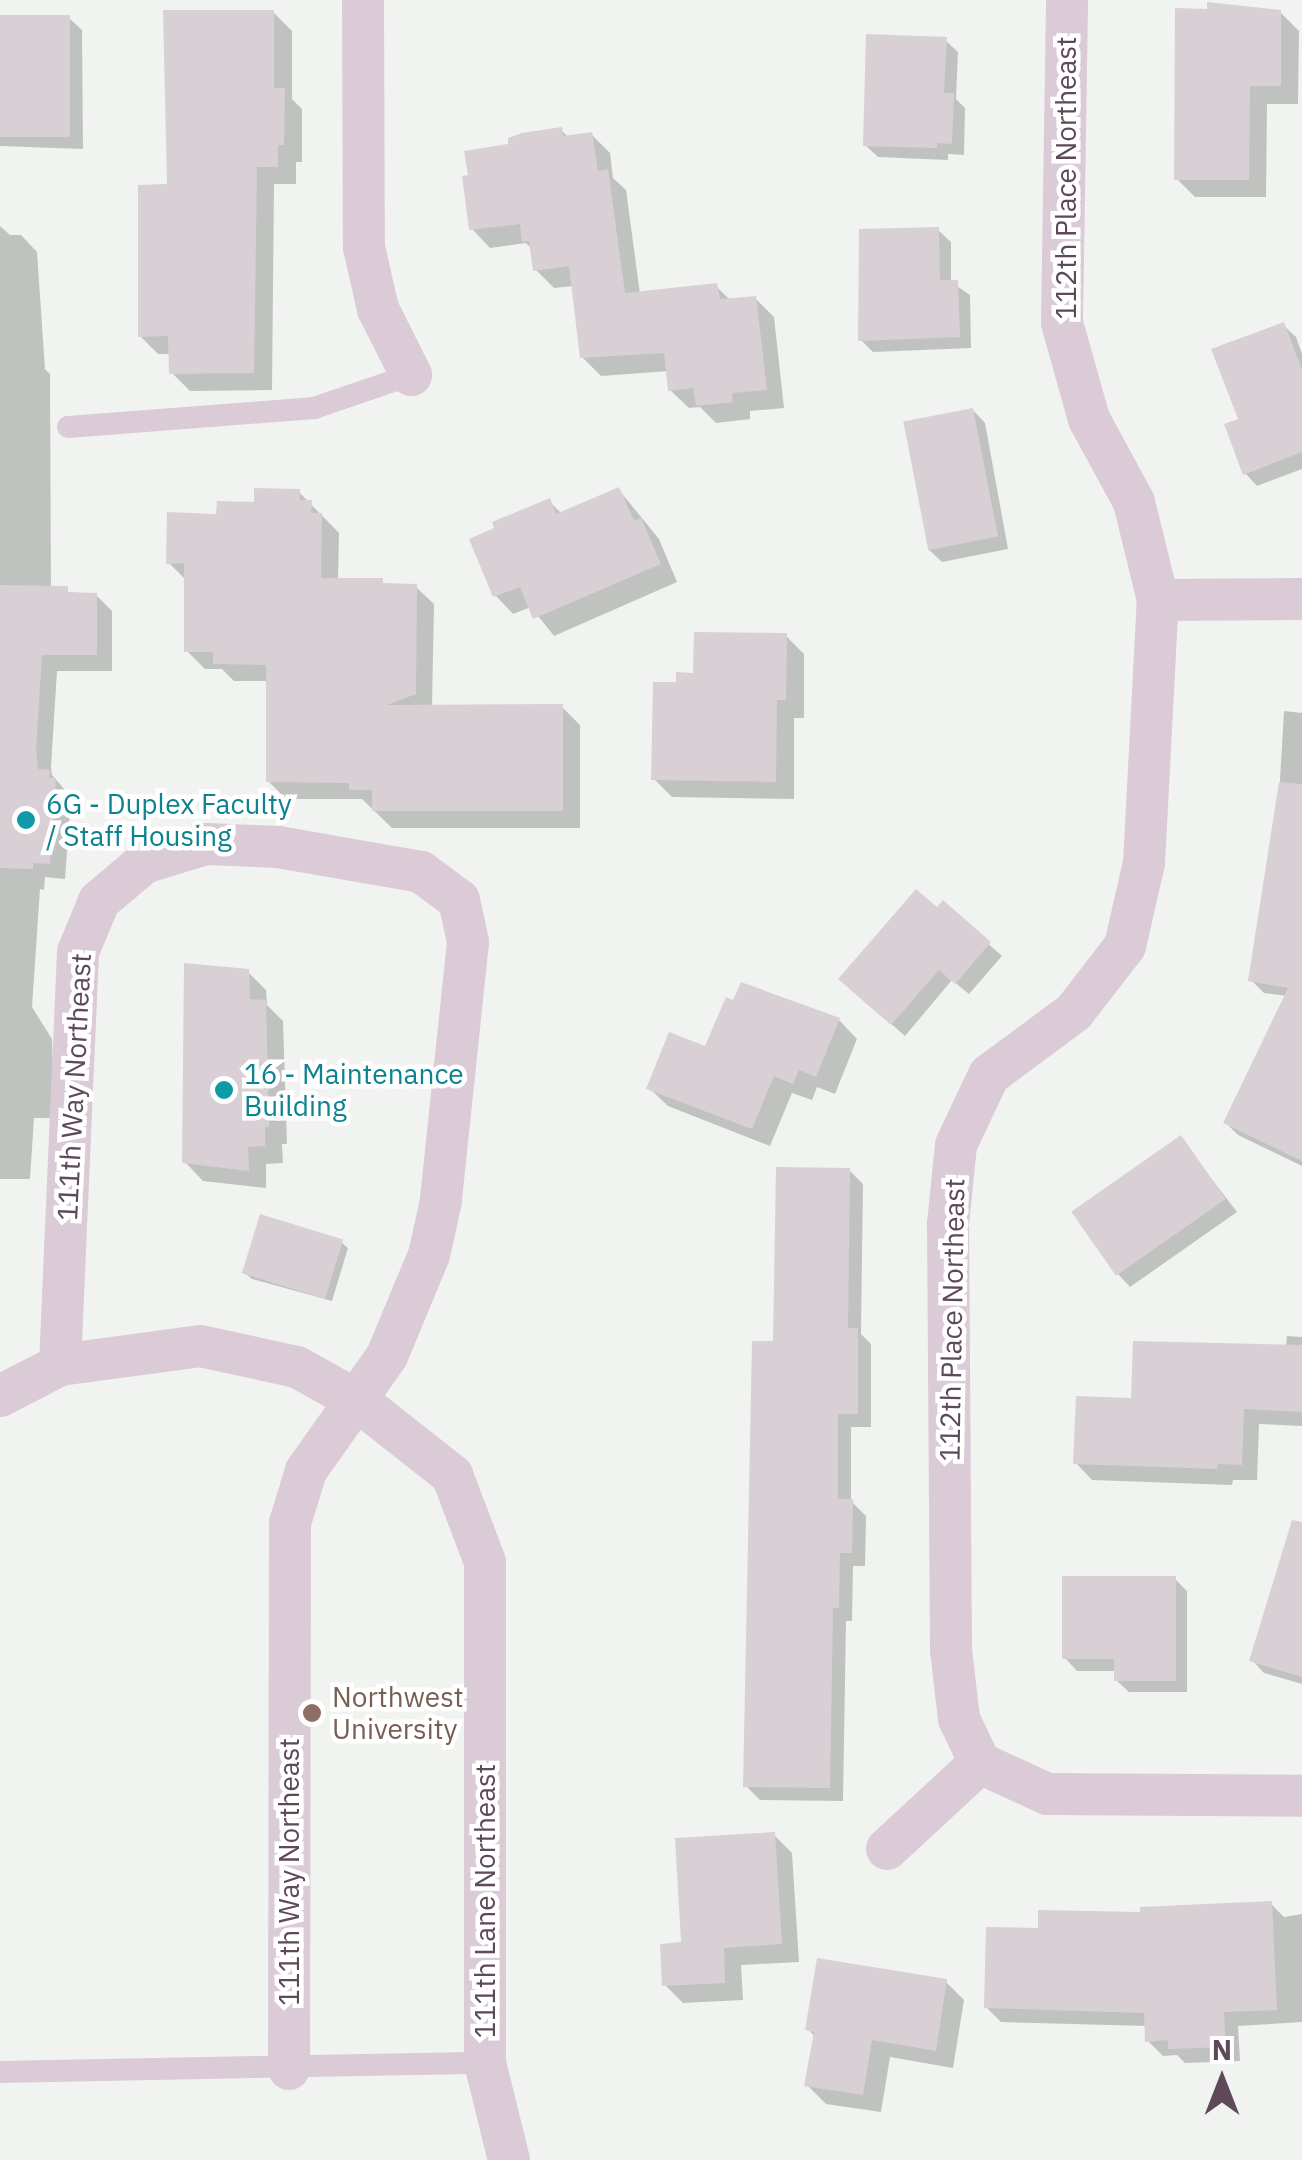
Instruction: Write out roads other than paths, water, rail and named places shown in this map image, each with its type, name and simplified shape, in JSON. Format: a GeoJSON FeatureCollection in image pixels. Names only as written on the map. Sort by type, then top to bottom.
{"type":"FeatureCollection","features":[{"type":"Feature","properties":{"kind":"street"},"geometry":{"type":"LineString","coordinates":[[363,0],[364,248],[378,309],[411,376]]}},
{"type":"Feature","properties":{"kind":"street","name":"112th Place Northeast"},"geometry":{"type":"LineString","coordinates":[[980,1763],[959,1719],[951,1650],[948,1224],[956,1145],[989,1075],[1074,1012],[1125,946],[1144,863],[1158,600],[1134,502],[1089,419],[1062,323],[1068,0]]}},
{"type":"Feature","properties":{"kind":"street"},"geometry":{"type":"LineString","coordinates":[[1158,600],[1302,599]]}},
{"type":"Feature","properties":{"kind":"street","name":"111th Way Northeast"},"geometry":{"type":"LineString","coordinates":[[60,1365],[78,952],[98,901],[144,863],[206,844],[278,847],[421,872],[459,900],[468,942],[440,1202],[428,1255],[387,1356],[306,1471],[290,1523],[289,2069]]}},
{"type":"Feature","properties":{"kind":"street","name":"111th Lane Northeast"},"geometry":{"type":"LineString","coordinates":[[60,1365],[200,1346],[297,1367],[358,1401],[452,1474],[485,1562],[485,2063],[509,2160]]}},
{"type":"Feature","properties":{"kind":"street"},"geometry":{"type":"LineString","coordinates":[[0,1396],[60,1365]]}},
{"type":"Feature","properties":{"kind":"street"},"geometry":{"type":"LineString","coordinates":[[887,1850],[980,1763],[1048,1794],[1302,1796]]}},
{"type":"Feature","properties":{"kind":"lane"},"geometry":{"type":"LineString","coordinates":[[68,427],[314,408],[411,376]]}},
{"type":"Feature","properties":{"kind":"lane"},"geometry":{"type":"LineString","coordinates":[[0,2072],[485,2063]]}},
{"type":"Feature","properties":{"kind":"place","name":"6G - Duplex Faculty / Staff Housing"},"geometry":{"type":"Point","coordinates":[26,820]}},
{"type":"Feature","properties":{"kind":"place","name":"16 - Maintenance Building"},"geometry":{"type":"Point","coordinates":[224,1090]}},
{"type":"Feature","properties":{"kind":"place","name":"Northwest University"},"geometry":{"type":"Point","coordinates":[312,1713]}}]}
